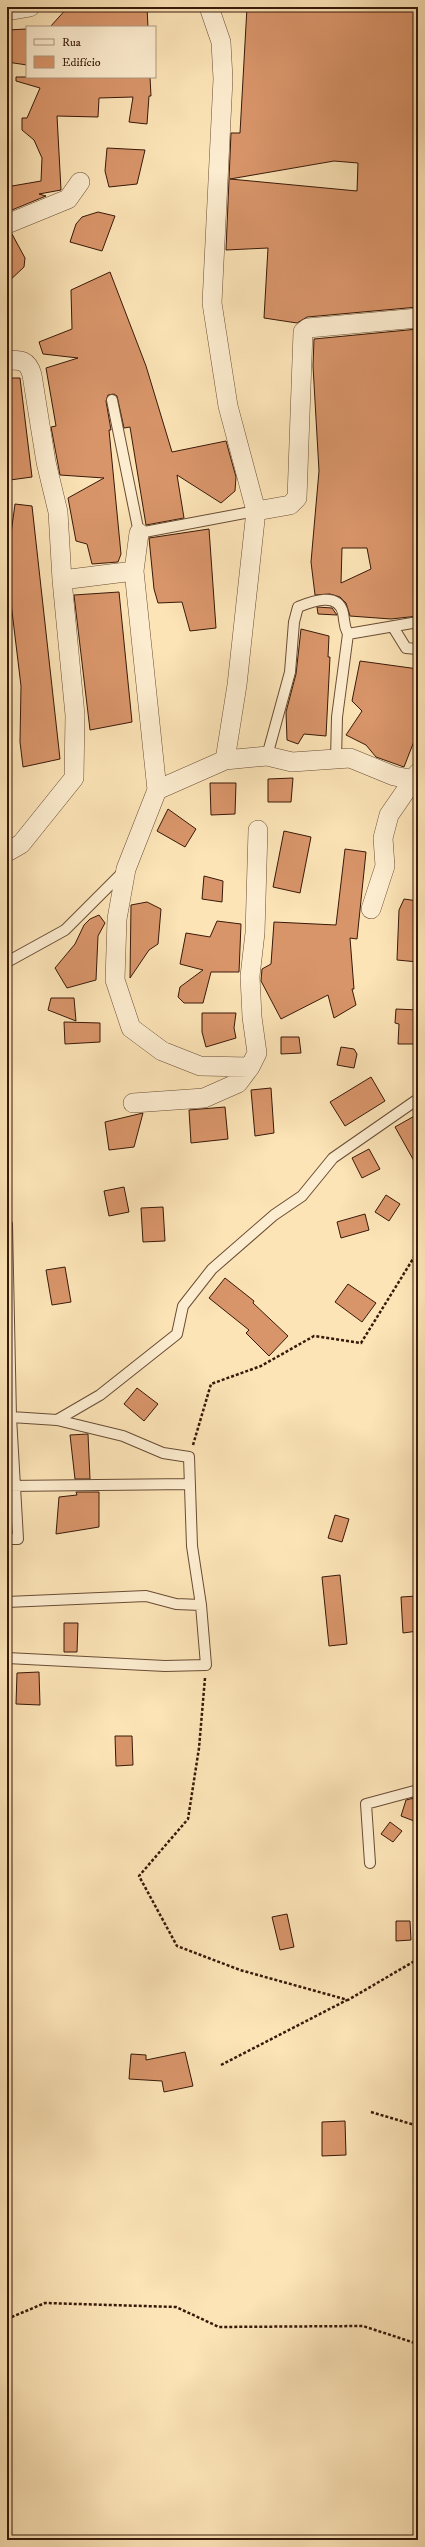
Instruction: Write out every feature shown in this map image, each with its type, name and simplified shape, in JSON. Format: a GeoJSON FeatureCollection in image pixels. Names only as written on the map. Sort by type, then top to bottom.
{"type":"FeatureCollection","features":[{"type":"Feature","properties":{"kind":"street"},"geometry":{"type":"LineString","coordinates":[[7,11],[30,7]]}},
{"type":"Feature","properties":{"kind":"street"},"geometry":{"type":"LineString","coordinates":[[210,7],[221,42],[224,79],[212,303],[228,406],[256,511],[237,685],[225,760]]}},
{"type":"Feature","properties":{"kind":"street"},"geometry":{"type":"LineString","coordinates":[[7,224],[68,199],[80,182]]}},
{"type":"Feature","properties":{"kind":"street"},"geometry":{"type":"LineString","coordinates":[[256,511],[290,505],[297,498],[303,332],[308,328],[418,318]]}},
{"type":"Feature","properties":{"kind":"street"},"geometry":{"type":"LineString","coordinates":[[7,360],[23,360],[30,365],[46,462],[58,512],[62,580],[75,715],[74,778],[21,844],[7,852]]}},
{"type":"Feature","properties":{"kind":"street"},"geometry":{"type":"LineString","coordinates":[[139,533],[134,571],[157,790],[126,869],[117,919],[115,980],[131,1028],[162,1052],[200,1066],[250,1067]]}},
{"type":"Feature","properties":{"kind":"street"},"geometry":{"type":"LineString","coordinates":[[62,580],[134,571]]}},
{"type":"Feature","properties":{"kind":"street"},"geometry":{"type":"LineString","coordinates":[[157,790],[225,760],[267,756],[292,762],[350,758],[394,776],[417,776]]}},
{"type":"Feature","properties":{"kind":"street"},"geometry":{"type":"LineString","coordinates":[[371,909],[385,866],[383,838],[389,815],[417,776]]}},
{"type":"Feature","properties":{"kind":"street"},"geometry":{"type":"LineString","coordinates":[[134,1103],[204,1098],[238,1083],[250,1067],[256,1053],[250,976],[255,933],[258,830]]}},
{"type":"Feature","properties":{"kind":"lane"},"geometry":{"type":"LineString","coordinates":[[112,400],[139,533],[256,511]]}},
{"type":"Feature","properties":{"kind":"lane"},"geometry":{"type":"LineString","coordinates":[[267,756],[290,672],[294,622],[298,607],[312,601],[326,599],[337,604],[343,612],[342,622],[348,634],[336,717],[336,759]]}},
{"type":"Feature","properties":{"kind":"lane"},"geometry":{"type":"LineString","coordinates":[[348,634],[418,622]]}},
{"type":"Feature","properties":{"kind":"lane"},"geometry":{"type":"LineString","coordinates":[[393,627],[406,648],[418,648]]}},
{"type":"Feature","properties":{"kind":"lane"},"geometry":{"type":"LineString","coordinates":[[7,962],[65,930],[126,869]]}},
{"type":"Feature","properties":{"kind":"lane"},"geometry":{"type":"LineString","coordinates":[[57,1420],[100,1395],[177,1334],[183,1306],[212,1269],[274,1215],[302,1196],[333,1158],[418,1099]]}},
{"type":"Feature","properties":{"kind":"lane"},"geometry":{"type":"LineString","coordinates":[[7,1224],[11,1486],[18,1539],[7,1539]]}},
{"type":"Feature","properties":{"kind":"lane"},"geometry":{"type":"LineString","coordinates":[[7,1658],[165,1666],[206,1665],[201,1606],[192,1546],[189,1457],[163,1453],[123,1436],[57,1420],[9,1417]]}},
{"type":"Feature","properties":{"kind":"lane"},"geometry":{"type":"LineString","coordinates":[[11,1486],[190,1484]]}},
{"type":"Feature","properties":{"kind":"lane"},"geometry":{"type":"LineString","coordinates":[[7,1602],[146,1596],[176,1604],[201,1606]]}},
{"type":"Feature","properties":{"kind":"lane"},"geometry":{"type":"LineString","coordinates":[[370,1863],[366,1804],[418,1790]]}},
{"type":"Feature","properties":{"kind":"path"},"geometry":{"type":"LineString","coordinates":[[189,1457],[211,1384],[261,1366],[314,1336],[361,1343],[416,1254],[416,1215],[418,1212]]}},
{"type":"Feature","properties":{"kind":"path"},"geometry":{"type":"LineString","coordinates":[[206,1665],[199,1748],[188,1819],[139,1876],[177,1946],[240,1970],[348,2000]]}},
{"type":"Feature","properties":{"kind":"path"},"geometry":{"type":"LineString","coordinates":[[221,2065],[348,2000],[418,1959]]}},
{"type":"Feature","properties":{"kind":"path"},"geometry":{"type":"LineString","coordinates":[[371,2112],[418,2126]]}},
{"type":"Feature","properties":{"kind":"path"},"geometry":{"type":"LineString","coordinates":[[7,2319],[45,2303],[176,2307],[219,2327],[363,2326],[418,2344]]}},
{"type":"Feature","properties":{"kind":"building"},"geometry":{"type":"Polygon","coordinates":[[[68,7],[147,7],[148,26],[51,26],[68,7]]]}},
{"type":"Feature","properties":{"kind":"building"},"geometry":{"type":"Polygon","coordinates":[[[247,7],[418,7],[418,107],[414,172],[418,180],[418,216],[415,216],[418,239],[418,307],[307,317],[297,323],[264,318],[268,248],[226,250],[231,133],[240,133],[247,7]],[[334,161],[230,179],[357,191],[358,163],[334,161]]]}},
{"type":"Feature","properties":{"kind":"building"},"geometry":{"type":"Polygon","coordinates":[[[26,29],[26,65],[7,62],[7,30],[26,29]]]}},
{"type":"Feature","properties":{"kind":"building"},"geometry":{"type":"Polygon","coordinates":[[[16,77],[150,78],[151,96],[149,96],[147,124],[129,122],[133,97],[99,98],[98,117],[57,116],[61,190],[39,194],[46,196],[7,212],[7,185],[12,186],[41,181],[42,158],[34,140],[22,130],[22,118],[27,118],[40,88],[16,81],[16,77]]]}},
{"type":"Feature","properties":{"kind":"building"},"geometry":{"type":"Polygon","coordinates":[[[107,148],[145,150],[137,184],[109,187],[105,171],[107,148]]]}},
{"type":"Feature","properties":{"kind":"building"},"geometry":{"type":"Polygon","coordinates":[[[98,212],[115,216],[102,251],[70,242],[76,224],[82,217],[98,212]]]}},
{"type":"Feature","properties":{"kind":"building"},"geometry":{"type":"Polygon","coordinates":[[[12,234],[25,258],[24,267],[7,283],[7,235],[12,234]]]}},
{"type":"Feature","properties":{"kind":"building"},"geometry":{"type":"Polygon","coordinates":[[[110,272],[146,366],[172,452],[226,441],[236,477],[235,491],[221,503],[177,475],[184,518],[146,525],[130,427],[124,428],[117,396],[114,394],[108,395],[106,401],[111,430],[109,430],[121,554],[118,562],[92,564],[87,544],[76,541],[68,498],[104,478],[60,475],[51,427],[56,426],[46,368],[78,358],[43,354],[39,342],[72,329],[71,290],[110,272]]]}},
{"type":"Feature","properties":{"kind":"building"},"geometry":{"type":"Polygon","coordinates":[[[418,329],[418,616],[391,619],[350,616],[346,603],[340,597],[330,594],[315,595],[311,562],[319,471],[313,366],[314,339],[418,329]],[[342,548],[341,583],[371,569],[367,548],[342,548]]]}},
{"type":"Feature","properties":{"kind":"building"},"geometry":{"type":"Polygon","coordinates":[[[20,378],[32,477],[10,480],[7,468],[7,380],[20,378]]]}},
{"type":"Feature","properties":{"kind":"building"},"geometry":{"type":"Polygon","coordinates":[[[15,504],[32,506],[60,759],[23,767],[20,742],[21,686],[11,603],[10,541],[15,504]]]}},
{"type":"Feature","properties":{"kind":"building"},"geometry":{"type":"Polygon","coordinates":[[[209,529],[216,628],[190,631],[182,602],[158,603],[154,589],[149,538],[209,529]]]}},
{"type":"Feature","properties":{"kind":"building"},"geometry":{"type":"Polygon","coordinates":[[[119,592],[132,722],[90,730],[74,595],[119,592]]]}},
{"type":"Feature","properties":{"kind":"building"},"geometry":{"type":"Polygon","coordinates":[[[317,607],[332,608],[337,615],[318,614],[317,607]]]}},
{"type":"Feature","properties":{"kind":"building"},"geometry":{"type":"Polygon","coordinates":[[[301,629],[329,636],[328,657],[330,657],[326,736],[304,734],[298,744],[287,740],[286,712],[296,674],[301,629]]]}},
{"type":"Feature","properties":{"kind":"building"},"geometry":{"type":"Polygon","coordinates":[[[360,661],[418,669],[418,731],[404,767],[376,757],[366,745],[346,735],[362,711],[352,701],[360,661]]]}},
{"type":"Feature","properties":{"kind":"building"},"geometry":{"type":"Polygon","coordinates":[[[293,778],[291,802],[268,802],[268,779],[293,778]]]}},
{"type":"Feature","properties":{"kind":"building"},"geometry":{"type":"Polygon","coordinates":[[[210,783],[236,783],[235,814],[211,815],[210,783]]]}},
{"type":"Feature","properties":{"kind":"building"},"geometry":{"type":"Polygon","coordinates":[[[168,809],[196,829],[185,847],[157,831],[168,809]]]}},
{"type":"Feature","properties":{"kind":"building"},"geometry":{"type":"Polygon","coordinates":[[[284,831],[311,837],[300,893],[273,887],[284,831]]]}},
{"type":"Feature","properties":{"kind":"building"},"geometry":{"type":"Polygon","coordinates":[[[345,849],[366,852],[357,939],[350,938],[354,989],[352,989],[356,1005],[334,1018],[328,995],[281,1019],[261,981],[262,969],[271,964],[274,922],[336,925],[345,849]]]}},
{"type":"Feature","properties":{"kind":"building"},"geometry":{"type":"Polygon","coordinates":[[[204,876],[223,881],[222,902],[202,899],[204,876]]]}},
{"type":"Feature","properties":{"kind":"building"},"geometry":{"type":"Polygon","coordinates":[[[404,899],[418,901],[418,962],[397,960],[399,910],[404,899]]]}},
{"type":"Feature","properties":{"kind":"building"},"geometry":{"type":"Polygon","coordinates":[[[147,902],[161,909],[158,944],[149,950],[130,978],[131,905],[147,902]]]}},
{"type":"Feature","properties":{"kind":"building"},"geometry":{"type":"Polygon","coordinates":[[[99,915],[105,923],[98,936],[96,980],[67,988],[55,968],[75,944],[84,925],[90,919],[99,915]]]}},
{"type":"Feature","properties":{"kind":"building"},"geometry":{"type":"Polygon","coordinates":[[[217,921],[241,924],[239,972],[211,972],[203,1003],[184,1003],[178,997],[180,987],[203,970],[180,964],[186,933],[210,937],[217,921]]]}},
{"type":"Feature","properties":{"kind":"building"},"geometry":{"type":"Polygon","coordinates":[[[51,998],[74,998],[76,1021],[48,1010],[51,998]]]}},
{"type":"Feature","properties":{"kind":"building"},"geometry":{"type":"Polygon","coordinates":[[[396,1009],[418,1010],[418,1044],[398,1044],[399,1024],[395,1023],[396,1009]]]}},
{"type":"Feature","properties":{"kind":"building"},"geometry":{"type":"Polygon","coordinates":[[[202,1013],[236,1013],[234,1028],[236,1038],[206,1047],[202,1032],[202,1013]]]}},
{"type":"Feature","properties":{"kind":"building"},"geometry":{"type":"Polygon","coordinates":[[[64,1022],[100,1023],[100,1042],[65,1044],[64,1022]]]}},
{"type":"Feature","properties":{"kind":"building"},"geometry":{"type":"Polygon","coordinates":[[[281,1037],[299,1037],[301,1053],[281,1054],[281,1037]]]}},
{"type":"Feature","properties":{"kind":"building"},"geometry":{"type":"Polygon","coordinates":[[[341,1047],[354,1049],[357,1054],[354,1068],[337,1065],[341,1047]]]}},
{"type":"Feature","properties":{"kind":"building"},"geometry":{"type":"Polygon","coordinates":[[[371,1077],[385,1101],[345,1126],[330,1102],[371,1077]]]}},
{"type":"Feature","properties":{"kind":"building"},"geometry":{"type":"Polygon","coordinates":[[[271,1088],[274,1133],[255,1136],[251,1090],[271,1088]]]}},
{"type":"Feature","properties":{"kind":"building"},"geometry":{"type":"Polygon","coordinates":[[[225,1107],[228,1139],[191,1143],[189,1110],[225,1107]]]}},
{"type":"Feature","properties":{"kind":"building"},"geometry":{"type":"Polygon","coordinates":[[[143,1113],[134,1147],[109,1150],[105,1122],[143,1113]]]}},
{"type":"Feature","properties":{"kind":"building"},"geometry":{"type":"Polygon","coordinates":[[[418,1114],[418,1168],[395,1127],[418,1114]]]}},
{"type":"Feature","properties":{"kind":"building"},"geometry":{"type":"Polygon","coordinates":[[[369,1149],[380,1169],[362,1178],[352,1158],[369,1149]]]}},
{"type":"Feature","properties":{"kind":"building"},"geometry":{"type":"Polygon","coordinates":[[[124,1187],[129,1212],[109,1216],[104,1191],[124,1187]]]}},
{"type":"Feature","properties":{"kind":"building"},"geometry":{"type":"Polygon","coordinates":[[[386,1195],[400,1204],[389,1221],[375,1212],[386,1195]]]}},
{"type":"Feature","properties":{"kind":"building"},"geometry":{"type":"Polygon","coordinates":[[[163,1207],[165,1241],[143,1242],[141,1208],[163,1207]]]}},
{"type":"Feature","properties":{"kind":"building"},"geometry":{"type":"Polygon","coordinates":[[[365,1214],[369,1230],[341,1238],[337,1222],[365,1214]]]}},
{"type":"Feature","properties":{"kind":"building"},"geometry":{"type":"Polygon","coordinates":[[[65,1267],[71,1302],[52,1305],[46,1270],[65,1267]]]}},
{"type":"Feature","properties":{"kind":"building"},"geometry":{"type":"Polygon","coordinates":[[[225,1278],[254,1301],[253,1303],[288,1336],[269,1356],[246,1333],[249,1330],[209,1298],[225,1278]]]}},
{"type":"Feature","properties":{"kind":"building"},"geometry":{"type":"Polygon","coordinates":[[[348,1284],[376,1303],[362,1322],[335,1302],[348,1284]]]}},
{"type":"Feature","properties":{"kind":"building"},"geometry":{"type":"Polygon","coordinates":[[[137,1388],[158,1404],[144,1421],[124,1404],[137,1388]]]}},
{"type":"Feature","properties":{"kind":"building"},"geometry":{"type":"Polygon","coordinates":[[[88,1434],[90,1479],[75,1479],[70,1435],[88,1434]]]}},
{"type":"Feature","properties":{"kind":"building"},"geometry":{"type":"Polygon","coordinates":[[[76,1492],[99,1492],[99,1527],[56,1534],[59,1497],[77,1495],[76,1492]]]}},
{"type":"Feature","properties":{"kind":"building"},"geometry":{"type":"Polygon","coordinates":[[[335,1515],[349,1519],[342,1542],[328,1538],[335,1515]]]}},
{"type":"Feature","properties":{"kind":"building"},"geometry":{"type":"Polygon","coordinates":[[[340,1575],[347,1644],[329,1646],[322,1577],[340,1575]]]}},
{"type":"Feature","properties":{"kind":"building"},"geometry":{"type":"Polygon","coordinates":[[[417,1596],[418,1631],[403,1633],[401,1597],[417,1596]]]}},
{"type":"Feature","properties":{"kind":"building"},"geometry":{"type":"Polygon","coordinates":[[[64,1623],[78,1623],[77,1652],[64,1652],[64,1623]]]}},
{"type":"Feature","properties":{"kind":"building"},"geometry":{"type":"Polygon","coordinates":[[[39,1672],[40,1705],[16,1704],[17,1673],[39,1672]]]}},
{"type":"Feature","properties":{"kind":"building"},"geometry":{"type":"Polygon","coordinates":[[[115,1736],[132,1736],[133,1765],[116,1766],[115,1736]]]}},
{"type":"Feature","properties":{"kind":"building"},"geometry":{"type":"Polygon","coordinates":[[[418,1797],[418,1809],[414,1821],[401,1816],[406,1800],[418,1797]]]}},
{"type":"Feature","properties":{"kind":"building"},"geometry":{"type":"Polygon","coordinates":[[[390,1822],[402,1831],[393,1842],[381,1834],[390,1822]]]}},
{"type":"Feature","properties":{"kind":"building"},"geometry":{"type":"Polygon","coordinates":[[[287,1914],[294,1947],[280,1950],[272,1917],[287,1914]]]}},
{"type":"Feature","properties":{"kind":"building"},"geometry":{"type":"Polygon","coordinates":[[[396,1921],[410,1921],[411,1940],[396,1941],[396,1921]]]}},
{"type":"Feature","properties":{"kind":"building"},"geometry":{"type":"Polygon","coordinates":[[[185,2052],[193,2086],[164,2092],[162,2081],[129,2079],[131,2054],[146,2055],[146,2060],[185,2052]]]}},
{"type":"Feature","properties":{"kind":"building"},"geometry":{"type":"Polygon","coordinates":[[[345,2121],[346,2155],[322,2156],[322,2122],[345,2121]]]}}]}
